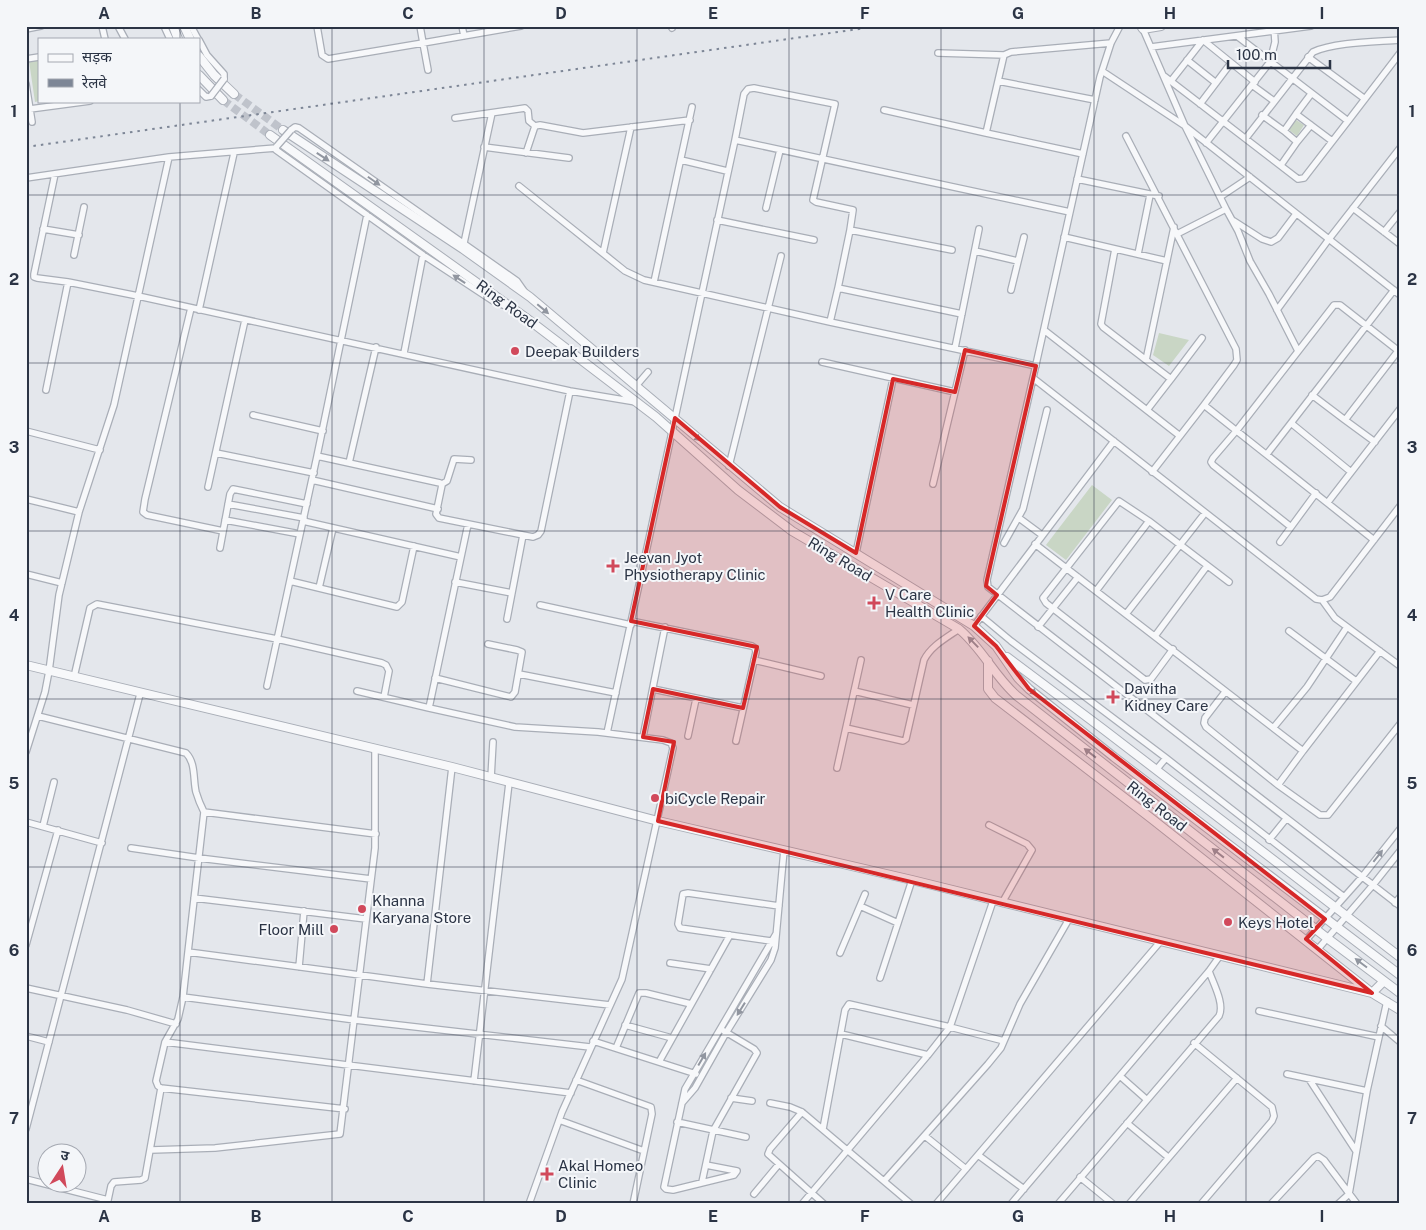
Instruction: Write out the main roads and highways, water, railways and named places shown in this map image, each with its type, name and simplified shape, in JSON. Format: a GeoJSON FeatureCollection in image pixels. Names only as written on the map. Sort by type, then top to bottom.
{"type":"FeatureCollection","features":[{"type":"Feature","properties":{"kind":"tunnel"},"geometry":{"type":"LineString","coordinates":[[234,94],[283,130]]}},
{"type":"Feature","properties":{"kind":"tunnel"},"geometry":{"type":"LineString","coordinates":[[223,100],[270,135]]}},
{"type":"Feature","properties":{"kind":"railway"},"geometry":{"type":"LineString","coordinates":[[26,147],[880,26]]}},
{"type":"Feature","properties":{"kind":"place","name":"Deepak Builders"},"geometry":{"type":"Point","coordinates":[515,351]}},
{"type":"Feature","properties":{"kind":"place","name":"Jeevan Jyot Physiotherapy Clinic"},"geometry":{"type":"Point","coordinates":[613,566]}},
{"type":"Feature","properties":{"kind":"place","name":"V Care Health Clinic"},"geometry":{"type":"Point","coordinates":[874,603]}},
{"type":"Feature","properties":{"kind":"place","name":"Davitha Kidney Care"},"geometry":{"type":"Point","coordinates":[1113,697]}},
{"type":"Feature","properties":{"kind":"place","name":"biCycle Repair"},"geometry":{"type":"Point","coordinates":[655,798]}},
{"type":"Feature","properties":{"kind":"place","name":"Khanna Karyana Store"},"geometry":{"type":"Point","coordinates":[362,909]}},
{"type":"Feature","properties":{"kind":"place","name":"Keys Hotel"},"geometry":{"type":"Point","coordinates":[1228,922]}},
{"type":"Feature","properties":{"kind":"place","name":"Floor Mill"},"geometry":{"type":"Point","coordinates":[334,929]}},
{"type":"Feature","properties":{"kind":"place","name":"Akal Homeo Clinic"},"geometry":{"type":"Point","coordinates":[547,1174]}}]}
